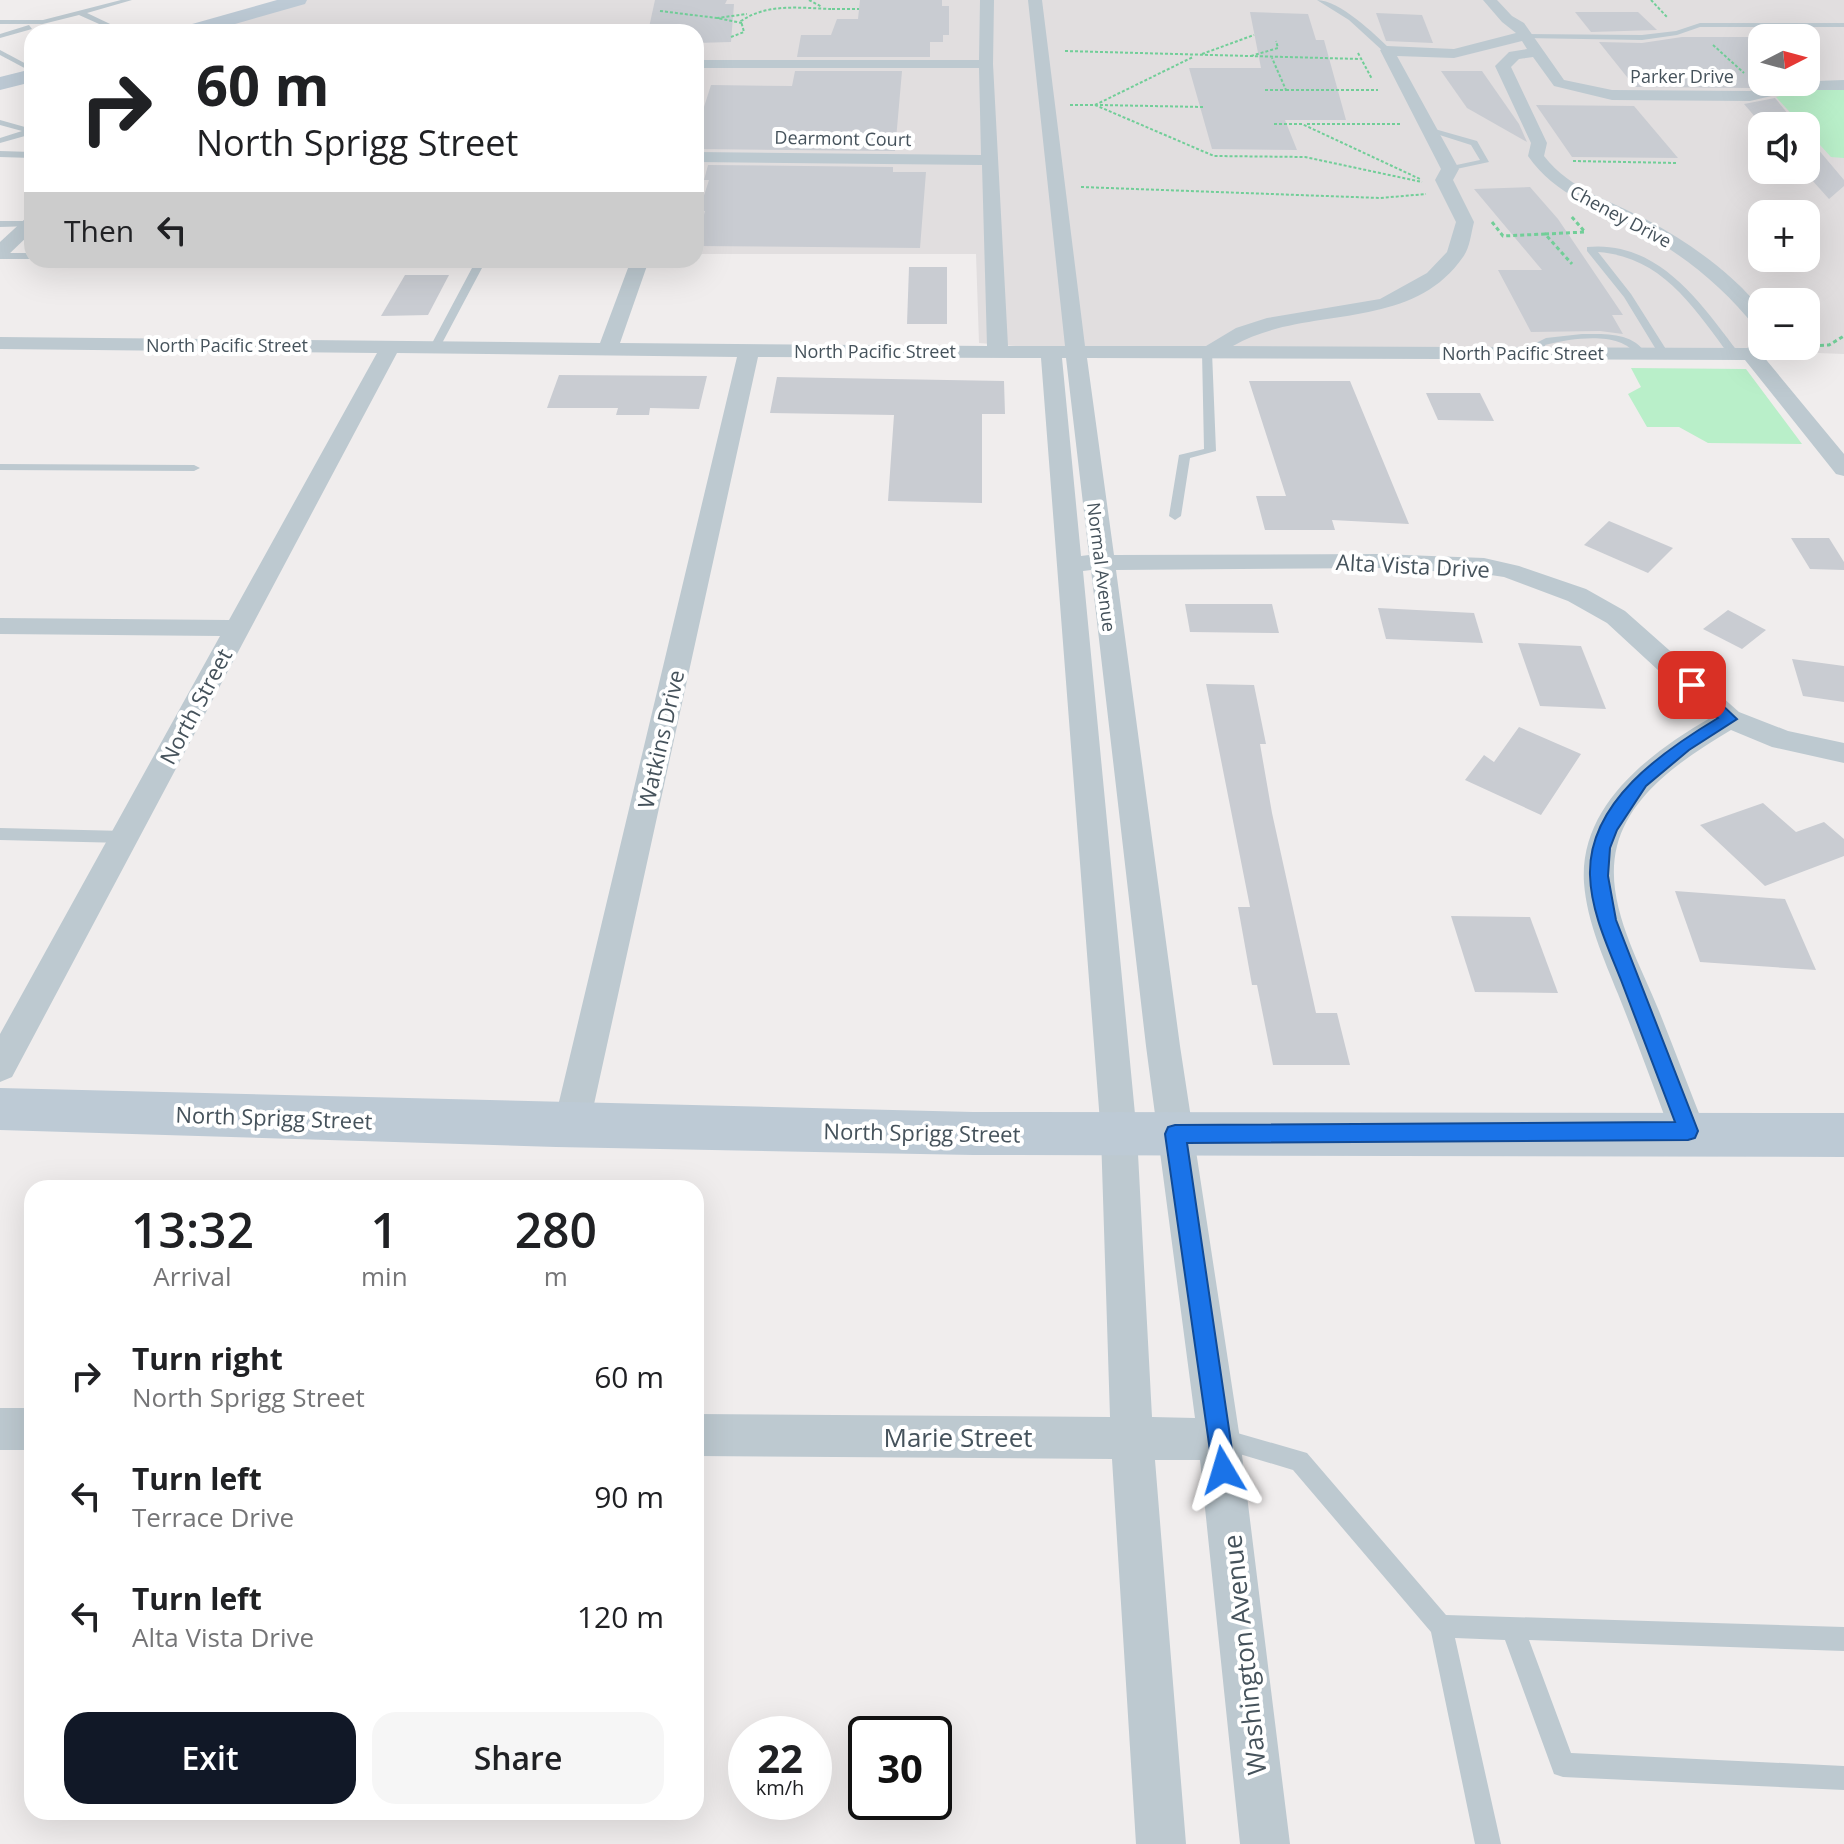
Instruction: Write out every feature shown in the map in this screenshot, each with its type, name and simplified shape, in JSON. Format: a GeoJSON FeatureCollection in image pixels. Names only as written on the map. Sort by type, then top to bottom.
{"type":"FeatureCollection","features":[{"type":"Feature","properties":{"kind":"main road"},"geometry":{"type":"LineString","coordinates":[[213,24],[298,0]]}},
{"type":"Feature","properties":{"kind":"main road","name":"North Sprigg Street"},"geometry":{"type":"LineString","coordinates":[[0,1109],[571,1127],[1119,1135],[1688,1131],[1844,1135]]}},
{"type":"Feature","properties":{"kind":"street"},"geometry":{"type":"LineString","coordinates":[[987,0],[986,64],[998,351]]}},
{"type":"Feature","properties":{"kind":"street","name":"Normal Avenue"},"geometry":{"type":"LineString","coordinates":[[1035,0],[1063,351],[1071,563],[1119,1135]]}},
{"type":"Feature","properties":{"kind":"street"},"geometry":{"type":"LineString","coordinates":[[1490,0],[1522,31],[1537,52]]}},
{"type":"Feature","properties":{"kind":"street"},"geometry":{"type":"LineString","coordinates":[[1511,0],[1523,20],[1522,31]]}},
{"type":"Feature","properties":{"kind":"street"},"geometry":{"type":"LineString","coordinates":[[1387,50],[1428,55],[1462,52],[1522,31]]}},
{"type":"Feature","properties":{"kind":"street"},"geometry":{"type":"LineString","coordinates":[[1207,352],[1234,340],[1243,332],[1274,322],[1337,314],[1386,303],[1434,277],[1456,254],[1465,222],[1442,179],[1427,128],[1387,50]]}},
{"type":"Feature","properties":{"kind":"street","name":"Parker Drive"},"geometry":{"type":"LineString","coordinates":[[1537,52],[1559,83],[1589,91],[1612,95],[1748,96]]}},
{"type":"Feature","properties":{"kind":"street","name":"Cheney Drive"},"geometry":{"type":"LineString","coordinates":[[1537,52],[1514,55],[1503,66],[1539,143],[1536,156],[1543,168],[1566,186],[1688,252],[1748,310]]}},
{"type":"Feature","properties":{"kind":"street"},"geometry":{"type":"LineString","coordinates":[[704,64],[986,64]]}},
{"type":"Feature","properties":{"kind":"street","name":"Parker Drive"},"geometry":{"type":"LineString","coordinates":[[1820,85],[1844,85]]}},
{"type":"Feature","properties":{"kind":"street","name":"Dearmont Court"},"geometry":{"type":"LineString","coordinates":[[704,157],[990,160]]}},
{"type":"Feature","properties":{"kind":"street"},"geometry":{"type":"LineString","coordinates":[[0,254],[24,230]]}},
{"type":"Feature","properties":{"kind":"street"},"geometry":{"type":"LineString","coordinates":[[608,349],[637,268]]}},
{"type":"Feature","properties":{"kind":"street","name":"North Pacific Street"},"geometry":{"type":"LineString","coordinates":[[0,343],[749,351],[1641,354],[1748,351]]}},
{"type":"Feature","properties":{"kind":"street","name":"North Street"},"geometry":{"type":"LineString","coordinates":[[0,1067],[391,346]]}},
{"type":"Feature","properties":{"kind":"street","name":"Watkins Drive"},"geometry":{"type":"LineString","coordinates":[[571,1127],[749,351]]}},
{"type":"Feature","properties":{"kind":"street","name":"Normal Avenue"},"geometry":{"type":"LineString","coordinates":[[1063,351],[1101,563],[1175,1134]]}},
{"type":"Feature","properties":{"kind":"street"},"geometry":{"type":"LineString","coordinates":[[1757,360],[1844,469]]}},
{"type":"Feature","properties":{"kind":"street","name":"Alta Vista Drive"},"geometry":{"type":"LineString","coordinates":[[1071,563],[1379,561],[1484,566],[1510,571],[1577,595],[1616,617],[1729,719],[1782,740],[1844,753]]}},
{"type":"Feature","properties":{"kind":"street"},"geometry":{"type":"LineString","coordinates":[[0,626],[238,628]]}},
{"type":"Feature","properties":{"kind":"street"},"geometry":{"type":"LineString","coordinates":[[1688,1131],[1607,920],[1599,876],[1602,848],[1609,828],[1640,782],[1683,746],[1729,719]]}},
{"type":"Feature","properties":{"kind":"street","name":"Washington Avenue"},"geometry":{"type":"LineString","coordinates":[[1175,1134],[1219,1439],[1265,1844]]}},
{"type":"Feature","properties":{"kind":"street"},"geometry":{"type":"LineString","coordinates":[[1119,1135],[1132,1438],[1161,1844]]}},
{"type":"Feature","properties":{"kind":"street"},"geometry":{"type":"LineString","coordinates":[[0,1429],[24,1429]]}},
{"type":"Feature","properties":{"kind":"street","name":"Marie Street"},"geometry":{"type":"LineString","coordinates":[[704,1435],[1219,1439]]}},
{"type":"Feature","properties":{"kind":"lane"},"geometry":{"type":"LineString","coordinates":[[1320,0],[1351,19],[1387,50]]}},
{"type":"Feature","properties":{"kind":"lane"},"geometry":{"type":"LineString","coordinates":[[38,24],[120,3],[130,4]]}},
{"type":"Feature","properties":{"kind":"lane"},"geometry":{"type":"LineString","coordinates":[[80,13],[105,24]]}},
{"type":"Feature","properties":{"kind":"lane"},"geometry":{"type":"LineString","coordinates":[[0,22],[43,22]]}},
{"type":"Feature","properties":{"kind":"lane"},"geometry":{"type":"LineString","coordinates":[[1522,31],[1631,36],[1680,33],[1695,25],[1844,25]]}},
{"type":"Feature","properties":{"kind":"lane"},"geometry":{"type":"LineString","coordinates":[[0,36],[24,29]]}},
{"type":"Feature","properties":{"kind":"lane"},"geometry":{"type":"LineString","coordinates":[[0,52],[23,78]]}},
{"type":"Feature","properties":{"kind":"lane"},"geometry":{"type":"LineString","coordinates":[[0,122],[24,130]]}},
{"type":"Feature","properties":{"kind":"lane"},"geometry":{"type":"LineString","coordinates":[[1427,128],[1474,143],[1485,162],[1442,179]]}},
{"type":"Feature","properties":{"kind":"lane"},"geometry":{"type":"LineString","coordinates":[[0,141],[24,134]]}},
{"type":"Feature","properties":{"kind":"lane"},"geometry":{"type":"LineString","coordinates":[[0,154],[24,155]]}},
{"type":"Feature","properties":{"kind":"lane"},"geometry":{"type":"LineString","coordinates":[[0,224],[24,223]]}},
{"type":"Feature","properties":{"kind":"lane"},"geometry":{"type":"LineString","coordinates":[[1664,354],[1628,296],[1590,249],[1616,248],[1638,254],[1657,265],[1701,311],[1748,349]]}},
{"type":"Feature","properties":{"kind":"lane"},"geometry":{"type":"LineString","coordinates":[[0,254],[24,256]]}},
{"type":"Feature","properties":{"kind":"lane"},"geometry":{"type":"LineString","coordinates":[[435,347],[477,268]]}},
{"type":"Feature","properties":{"kind":"lane"},"geometry":{"type":"LineString","coordinates":[[1175,516],[1185,455],[1210,451],[1207,352]]}},
{"type":"Feature","properties":{"kind":"lane"},"geometry":{"type":"LineString","coordinates":[[0,467],[194,468]]}},
{"type":"Feature","properties":{"kind":"lane"},"geometry":{"type":"LineString","coordinates":[[0,834],[125,837]]}},
{"type":"Feature","properties":{"kind":"lane"},"geometry":{"type":"LineString","coordinates":[[1219,1439],[1299,1461],[1441,1626],[1488,1844]]}},
{"type":"Feature","properties":{"kind":"lane"},"geometry":{"type":"LineString","coordinates":[[1441,1626],[1844,1639]]}},
{"type":"Feature","properties":{"kind":"lane"},"geometry":{"type":"LineString","coordinates":[[1513,1629],[1563,1765],[1844,1778]]}},
{"type":"Feature","properties":{"kind":"path"},"geometry":{"type":"LineString","coordinates":[[788,9],[809,1],[831,9]]}},
{"type":"Feature","properties":{"kind":"path"},"geometry":{"type":"LineString","coordinates":[[717,18],[788,9],[859,9]]}},
{"type":"Feature","properties":{"kind":"path"},"geometry":{"type":"LineString","coordinates":[[660,11],[742,23]]}},
{"type":"Feature","properties":{"kind":"path"},"geometry":{"type":"LineString","coordinates":[[742,23],[752,13]]}},
{"type":"Feature","properties":{"kind":"path"},"geometry":{"type":"LineString","coordinates":[[731,37],[744,32],[742,23]]}},
{"type":"Feature","properties":{"kind":"path"},"geometry":{"type":"LineString","coordinates":[[1695,25],[1748,77]]}},
{"type":"Feature","properties":{"kind":"path"},"geometry":{"type":"LineString","coordinates":[[1095,105],[1197,55],[1254,35]]}},
{"type":"Feature","properties":{"kind":"path"},"geometry":{"type":"LineString","coordinates":[[1247,57],[1278,48],[1276,41]]}},
{"type":"Feature","properties":{"kind":"path"},"geometry":{"type":"LineString","coordinates":[[1356,47],[1385,101]]}},
{"type":"Feature","properties":{"kind":"path"},"geometry":{"type":"LineString","coordinates":[[1040,50],[1360,59]]}},
{"type":"Feature","properties":{"kind":"path"},"geometry":{"type":"LineString","coordinates":[[1272,58],[1286,90]]}},
{"type":"Feature","properties":{"kind":"path"},"geometry":{"type":"LineString","coordinates":[[1265,90],[1378,90]]}},
{"type":"Feature","properties":{"kind":"path"},"geometry":{"type":"LineString","coordinates":[[1068,105],[1203,107]]}},
{"type":"Feature","properties":{"kind":"path"},"geometry":{"type":"LineString","coordinates":[[1095,105],[1214,156],[1305,157],[1442,179]]}},
{"type":"Feature","properties":{"kind":"path"},"geometry":{"type":"LineString","coordinates":[[1391,113],[1403,134]]}},
{"type":"Feature","properties":{"kind":"path"},"geometry":{"type":"LineString","coordinates":[[1274,124],[1398,124]]}},
{"type":"Feature","properties":{"kind":"path"},"geometry":{"type":"LineString","coordinates":[[1302,124],[1442,179]]}},
{"type":"Feature","properties":{"kind":"path"},"geometry":{"type":"LineString","coordinates":[[1568,161],[1676,163]]}},
{"type":"Feature","properties":{"kind":"path"},"geometry":{"type":"LineString","coordinates":[[1420,167],[1442,179]]}},
{"type":"Feature","properties":{"kind":"path"},"geometry":{"type":"LineString","coordinates":[[1081,187],[1399,197],[1434,192],[1442,179]]}},
{"type":"Feature","properties":{"kind":"path"},"geometry":{"type":"LineString","coordinates":[[1483,212],[1503,236],[1585,232],[1570,215]]}},
{"type":"Feature","properties":{"kind":"path"},"geometry":{"type":"LineString","coordinates":[[1544,235],[1572,264]]}},
{"type":"Feature","properties":{"kind":"path"},"geometry":{"type":"LineString","coordinates":[[1820,345],[1829,345],[1844,336]]}},
{"type":"Feature","properties":{"kind":"shaded area"},"geometry":{"type":"Polygon","coordinates":[[[298,0],[1844,0],[1844,354],[1820,353],[1820,288],[1748,288],[1748,350],[1075,351],[979,343],[976,254],[704,254],[704,24],[213,24],[298,0]]]}},
{"type":"Feature","properties":{"kind":"green space"},"geometry":{"type":"Polygon","coordinates":[[[1844,89],[1844,158],[1831,157],[1820,145],[1820,112],[1790,112],[1776,97],[1820,96],[1820,90],[1844,89]]]}},
{"type":"Feature","properties":{"kind":"green space"},"geometry":{"type":"Polygon","coordinates":[[[1631,368],[1746,369],[1802,444],[1708,443],[1679,427],[1647,427],[1628,394],[1641,387],[1631,368]]]}},
{"type":"Feature","properties":{"kind":"building"},"geometry":{"type":"Polygon","coordinates":[[[655,0],[727,0],[725,4],[734,4],[731,42],[704,43],[704,24],[650,24],[655,0]]]}},
{"type":"Feature","properties":{"kind":"building"},"geometry":{"type":"Polygon","coordinates":[[[860,0],[942,0],[942,6],[949,6],[949,35],[943,35],[943,42],[930,42],[930,57],[797,57],[801,35],[831,35],[837,19],[858,19],[860,0]]]}},
{"type":"Feature","properties":{"kind":"building"},"geometry":{"type":"Polygon","coordinates":[[[1250,12],[1308,14],[1316,40],[1324,40],[1346,120],[1285,120],[1297,150],[1212,149],[1189,68],[1261,68],[1250,12]]]}},
{"type":"Feature","properties":{"kind":"building"},"geometry":{"type":"Polygon","coordinates":[[[1575,12],[1638,12],[1657,30],[1591,32],[1575,12]]]}},
{"type":"Feature","properties":{"kind":"building"},"geometry":{"type":"Polygon","coordinates":[[[1376,13],[1422,15],[1433,43],[1386,41],[1376,13]]]}},
{"type":"Feature","properties":{"kind":"building"},"geometry":{"type":"Polygon","coordinates":[[[1682,37],[1748,37],[1748,88],[1635,87],[1599,42],[1642,43],[1682,37]]]}},
{"type":"Feature","properties":{"kind":"building"},"geometry":{"type":"Polygon","coordinates":[[[795,71],[902,71],[895,151],[704,149],[704,107],[711,85],[792,86],[795,71]]]}},
{"type":"Feature","properties":{"kind":"building"},"geometry":{"type":"Polygon","coordinates":[[[1441,71],[1482,71],[1519,124],[1527,142],[1467,108],[1441,71]]]}},
{"type":"Feature","properties":{"kind":"building"},"geometry":{"type":"Polygon","coordinates":[[[1775,98],[1786,112],[1751,112],[1744,104],[1775,98]]]}},
{"type":"Feature","properties":{"kind":"building"},"geometry":{"type":"Polygon","coordinates":[[[1536,105],[1634,106],[1678,158],[1572,157],[1536,105]]]}},
{"type":"Feature","properties":{"kind":"building"},"geometry":{"type":"Polygon","coordinates":[[[1820,152],[1844,180],[1844,186],[1829,199],[1816,184],[1820,184],[1820,152]]]}},
{"type":"Feature","properties":{"kind":"building"},"geometry":{"type":"Polygon","coordinates":[[[708,165],[893,167],[893,172],[926,172],[920,248],[704,246],[704,196],[709,180],[704,180],[708,165]]]}},
{"type":"Feature","properties":{"kind":"building"},"geometry":{"type":"Polygon","coordinates":[[[1530,187],[1558,219],[1623,315],[1612,315],[1623,334],[1600,331],[1531,332],[1498,270],[1542,270],[1474,189],[1530,187]]]}},
{"type":"Feature","properties":{"kind":"building"},"geometry":{"type":"Polygon","coordinates":[[[909,267],[947,267],[947,324],[907,324],[909,267]]]}},
{"type":"Feature","properties":{"kind":"building"},"geometry":{"type":"Polygon","coordinates":[[[405,275],[449,275],[428,315],[381,316],[405,275]]]}},
{"type":"Feature","properties":{"kind":"building"},"geometry":{"type":"Polygon","coordinates":[[[559,375],[707,376],[699,409],[650,408],[649,415],[616,415],[618,408],[547,408],[559,375]]]}},
{"type":"Feature","properties":{"kind":"building"},"geometry":{"type":"Polygon","coordinates":[[[777,377],[1004,381],[1005,414],[982,414],[982,503],[888,501],[894,415],[770,413],[777,377]]]}},
{"type":"Feature","properties":{"kind":"building"},"geometry":{"type":"Polygon","coordinates":[[[1249,381],[1350,381],[1409,524],[1332,520],[1335,530],[1265,530],[1256,496],[1286,496],[1249,381]]]}},
{"type":"Feature","properties":{"kind":"building"},"geometry":{"type":"Polygon","coordinates":[[[1426,393],[1480,393],[1494,421],[1438,420],[1426,393]]]}},
{"type":"Feature","properties":{"kind":"building"},"geometry":{"type":"Polygon","coordinates":[[[1609,521],[1673,548],[1648,573],[1584,545],[1609,521]]]}},
{"type":"Feature","properties":{"kind":"building"},"geometry":{"type":"Polygon","coordinates":[[[1791,538],[1829,538],[1844,562],[1844,570],[1810,569],[1791,538]]]}},
{"type":"Feature","properties":{"kind":"building"},"geometry":{"type":"Polygon","coordinates":[[[1185,604],[1272,604],[1279,633],[1190,632],[1185,604]]]}},
{"type":"Feature","properties":{"kind":"building"},"geometry":{"type":"Polygon","coordinates":[[[1378,608],[1474,613],[1483,643],[1386,639],[1378,608]]]}},
{"type":"Feature","properties":{"kind":"building"},"geometry":{"type":"Polygon","coordinates":[[[1728,610],[1766,630],[1742,649],[1703,629],[1728,610]]]}},
{"type":"Feature","properties":{"kind":"building"},"geometry":{"type":"Polygon","coordinates":[[[1518,643],[1581,646],[1606,709],[1540,706],[1518,643]]]}},
{"type":"Feature","properties":{"kind":"building"},"geometry":{"type":"Polygon","coordinates":[[[1792,659],[1844,666],[1844,702],[1803,696],[1792,659]]]}},
{"type":"Feature","properties":{"kind":"building"},"geometry":{"type":"Polygon","coordinates":[[[1206,684],[1254,685],[1266,744],[1260,744],[1272,813],[1316,1013],[1337,1013],[1350,1065],[1273,1065],[1257,985],[1252,985],[1238,907],[1250,907],[1206,684]]]}},
{"type":"Feature","properties":{"kind":"building"},"geometry":{"type":"Polygon","coordinates":[[[1519,727],[1581,754],[1541,815],[1465,780],[1484,755],[1494,762],[1519,727]]]}},
{"type":"Feature","properties":{"kind":"building"},"geometry":{"type":"Polygon","coordinates":[[[1763,803],[1796,832],[1824,822],[1844,839],[1844,856],[1765,886],[1700,825],[1763,803]]]}},
{"type":"Feature","properties":{"kind":"building"},"geometry":{"type":"Polygon","coordinates":[[[1675,891],[1785,899],[1816,970],[1700,962],[1675,891]]]}},
{"type":"Feature","properties":{"kind":"building"},"geometry":{"type":"Polygon","coordinates":[[[1451,916],[1530,917],[1558,993],[1475,992],[1451,916]]]}},
{"type":"Feature","properties":{"kind":"route"},"geometry":{"type":"LineString","coordinates":[[1223,1470],[1175,1134],[1688,1131],[1607,920],[1599,876],[1602,848],[1609,828],[1640,782],[1683,746],[1729,719],[1692,685]]}}]}
